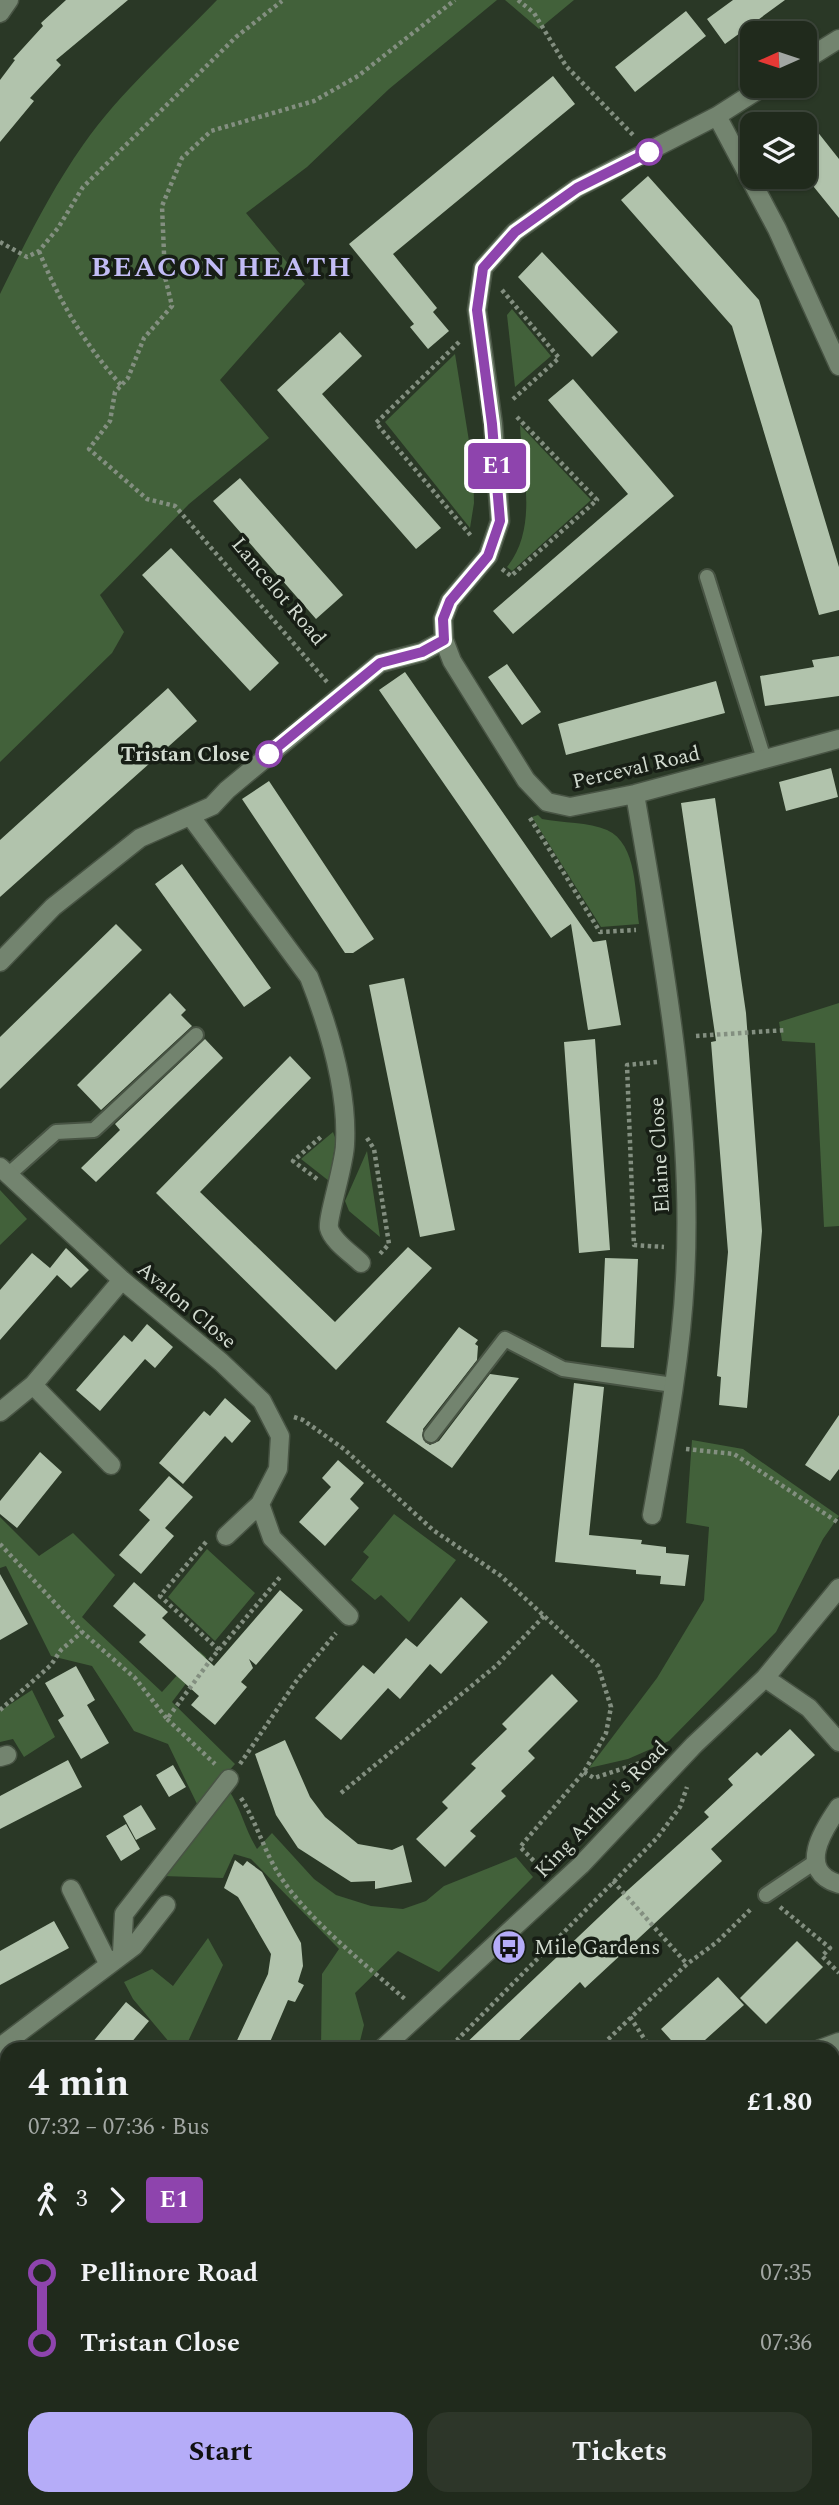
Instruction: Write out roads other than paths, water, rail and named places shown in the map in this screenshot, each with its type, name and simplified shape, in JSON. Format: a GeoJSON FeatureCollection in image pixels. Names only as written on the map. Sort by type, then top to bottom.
{"type":"FeatureCollection","features":[{"type":"Feature","properties":{"kind":"street"},"geometry":{"type":"LineString","coordinates":[[0,13],[9,0]]}},
{"type":"Feature","properties":{"kind":"street"},"geometry":{"type":"LineString","coordinates":[[817,53],[839,39]]}},
{"type":"Feature","properties":{"kind":"street"},"geometry":{"type":"LineString","coordinates":[[0,962],[53,906],[140,838],[212,806],[227,790],[380,663],[422,652],[444,640],[443,619],[450,601],[488,556],[500,521],[500,494],[477,310],[483,268],[515,232],[577,188],[717,116],[745,98]]}},
{"type":"Feature","properties":{"kind":"street"},"geometry":{"type":"LineString","coordinates":[[717,116],[777,229],[839,366]]}},
{"type":"Feature","properties":{"kind":"street","name":"Perceval Road"},"geometry":{"type":"LineString","coordinates":[[444,640],[452,661],[531,785],[547,802],[570,807],[635,794],[839,739]]}},
{"type":"Feature","properties":{"kind":"street","name":"Elaine Close"},"geometry":{"type":"LineString","coordinates":[[635,794],[677,1060],[685,1248],[679,1356],[652,1515]]}},
{"type":"Feature","properties":{"kind":"street"},"geometry":{"type":"LineString","coordinates":[[191,817],[309,976],[332,1053],[344,1116],[345,1145],[337,1195],[328,1224],[331,1233],[361,1263]]}},
{"type":"Feature","properties":{"kind":"street","name":"Avalon Close"},"geometry":{"type":"LineString","coordinates":[[4,1171],[122,1280],[221,1362],[267,1409],[280,1436],[278,1469],[260,1504],[226,1536]]}},
{"type":"Feature","properties":{"kind":"street"},"geometry":{"type":"LineString","coordinates":[[0,1412],[33,1385],[122,1280]]}},
{"type":"Feature","properties":{"kind":"street"},"geometry":{"type":"LineString","coordinates":[[33,1385],[111,1465]]}},
{"type":"Feature","properties":{"kind":"street"},"geometry":{"type":"LineString","coordinates":[[260,1504],[272,1538],[349,1616]]}},
{"type":"Feature","properties":{"kind":"street","name":"King Arthur's Road"},"geometry":{"type":"LineString","coordinates":[[390,2042],[559,1886],[681,1758],[765,1678],[839,1588]]}},
{"type":"Feature","properties":{"kind":"street"},"geometry":{"type":"LineString","coordinates":[[765,1678],[809,1708],[839,1742]]}},
{"type":"Feature","properties":{"kind":"street"},"geometry":{"type":"LineString","coordinates":[[115,1958],[124,1914],[229,1779]]}},
{"type":"Feature","properties":{"kind":"street"},"geometry":{"type":"LineString","coordinates":[[839,1807],[817,1838],[815,1862],[829,1881],[839,1884]]}},
{"type":"Feature","properties":{"kind":"street"},"geometry":{"type":"LineString","coordinates":[[71,1889],[115,1958]]}},
{"type":"Feature","properties":{"kind":"street"},"geometry":{"type":"LineString","coordinates":[[6,2042],[134,1945],[166,1905]]}},
{"type":"Feature","properties":{"kind":"lane"},"geometry":{"type":"LineString","coordinates":[[707,577],[764,759]]}},
{"type":"Feature","properties":{"kind":"lane"},"geometry":{"type":"LineString","coordinates":[[4,1171],[56,1132],[94,1130],[196,1035]]}},
{"type":"Feature","properties":{"kind":"lane"},"geometry":{"type":"LineString","coordinates":[[431,1435],[505,1339],[563,1369],[673,1385]]}},
{"type":"Feature","properties":{"kind":"lane"},"geometry":{"type":"LineString","coordinates":[[766,1895],[815,1862]]}},
{"type":"Feature","properties":{"kind":"place","name":"Tristan Close"},"geometry":{"type":"Point","coordinates":[269,754]}},
{"type":"Feature","properties":{"kind":"place","name":"Mile Gardens"},"geometry":{"type":"Point","coordinates":[509,1947]}},
{"type":"Feature","properties":{"kind":"district","name":"BEACON HEATH"},"geometry":{"type":"Point","coordinates":[222,266]}}]}
